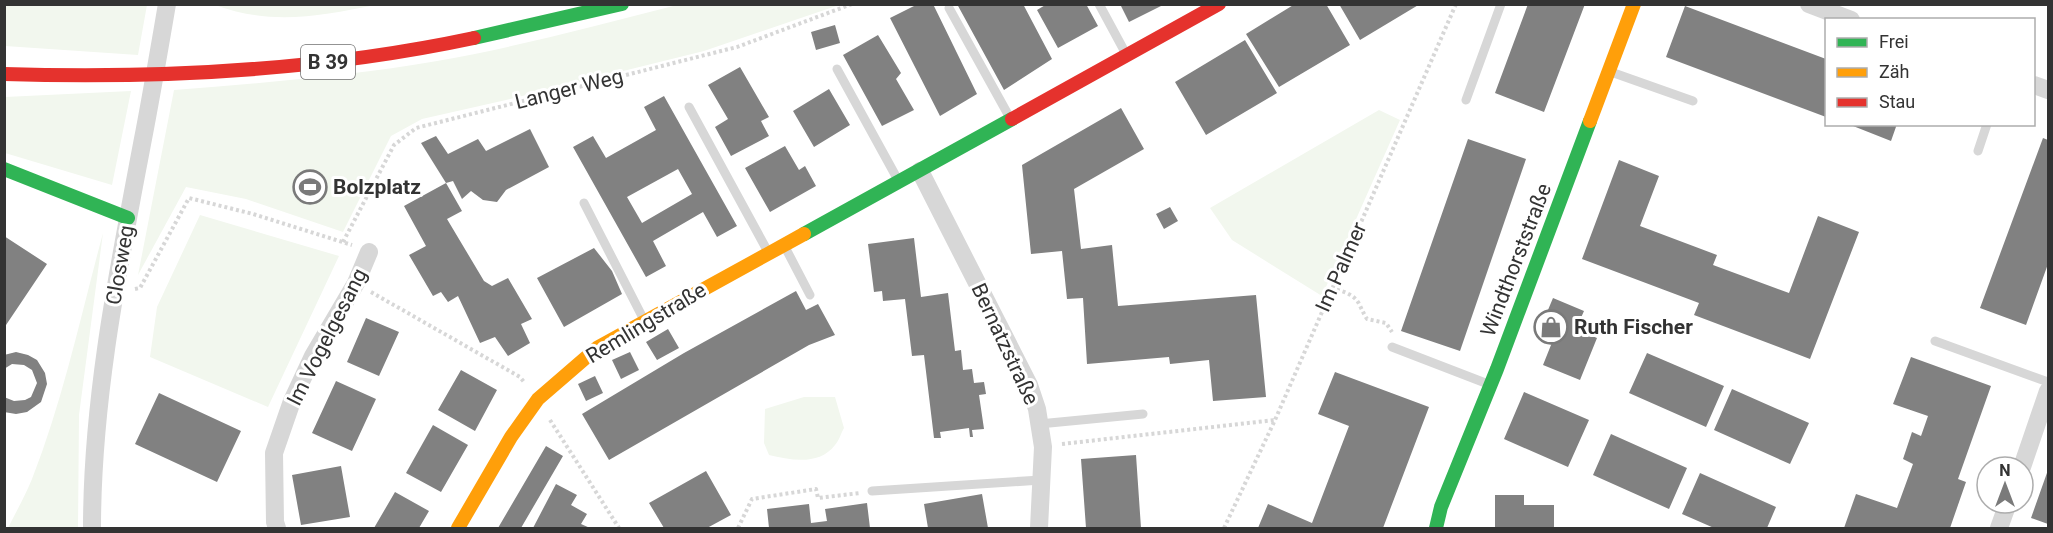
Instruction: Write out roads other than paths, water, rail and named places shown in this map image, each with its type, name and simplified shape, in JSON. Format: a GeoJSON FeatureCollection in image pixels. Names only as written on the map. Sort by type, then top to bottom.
{"type":"FeatureCollection","features":[{"type":"Feature","properties":{"kind":"street","name":"Closweg"},"geometry":{"type":"LineString","coordinates":[[92,528],[92,484],[96,433],[114,292],[167,4]]}},
{"type":"Feature","properties":{"kind":"street","name":"B 39"},"geometry":{"type":"LineString","coordinates":[[4,74],[128,75],[308,65],[455,43],[540,25],[622,4]]}},
{"type":"Feature","properties":{"kind":"street","name":"Remlingstraße"},"geometry":{"type":"LineString","coordinates":[[458,528],[511,437],[538,399],[597,348],[1220,4]]}},
{"type":"Feature","properties":{"kind":"street","name":"Windthorststraße"},"geometry":{"type":"LineString","coordinates":[[1436,528],[1441,507],[1634,4]]}},
{"type":"Feature","properties":{"kind":"street"},"geometry":{"type":"LineString","coordinates":[[1809,4],[1846,18]]}},
{"type":"Feature","properties":{"kind":"street"},"geometry":{"type":"LineString","coordinates":[[4,169],[128,218]]}},
{"type":"Feature","properties":{"kind":"street","name":"Bernatzstraße"},"geometry":{"type":"LineString","coordinates":[[921,171],[1029,385],[1040,424],[1043,447],[1039,528]]}},
{"type":"Feature","properties":{"kind":"street","name":"Im Vogelgesang"},"geometry":{"type":"LineString","coordinates":[[277,528],[274,453],[292,401],[313,356],[356,283],[369,252]]}},
{"type":"Feature","properties":{"kind":"street"},"geometry":{"type":"LineString","coordinates":[[2029,455],[2042,432],[2049,391]]}},
{"type":"Feature","properties":{"kind":"lane"},"geometry":{"type":"LineString","coordinates":[[1098,4],[1127,56]]}},
{"type":"Feature","properties":{"kind":"lane"},"geometry":{"type":"LineString","coordinates":[[1466,100],[1501,4]]}},
{"type":"Feature","properties":{"kind":"lane"},"geometry":{"type":"LineString","coordinates":[[949,8],[1011,120]]}},
{"type":"Feature","properties":{"kind":"lane"},"geometry":{"type":"LineString","coordinates":[[837,69],[899,182]]}},
{"type":"Feature","properties":{"kind":"lane"},"geometry":{"type":"LineString","coordinates":[[1609,72],[1693,101]]}},
{"type":"Feature","properties":{"kind":"lane"},"geometry":{"type":"LineString","coordinates":[[689,107],[769,252]]}},
{"type":"Feature","properties":{"kind":"lane"},"geometry":{"type":"LineString","coordinates":[[1978,152],[1986,126]]}},
{"type":"Feature","properties":{"kind":"lane"},"geometry":{"type":"LineString","coordinates":[[584,203],[644,321]]}},
{"type":"Feature","properties":{"kind":"lane"},"geometry":{"type":"LineString","coordinates":[[783,244],[810,295]]}},
{"type":"Feature","properties":{"kind":"lane"},"geometry":{"type":"LineString","coordinates":[[1935,341],[2049,382]]}},
{"type":"Feature","properties":{"kind":"lane"},"geometry":{"type":"LineString","coordinates":[[1392,347],[1490,384]]}},
{"type":"Feature","properties":{"kind":"lane"},"geometry":{"type":"LineString","coordinates":[[1040,424],[1143,414]]}},
{"type":"Feature","properties":{"kind":"lane"},"geometry":{"type":"LineString","coordinates":[[872,491],[1041,480]]}},
{"type":"Feature","properties":{"kind":"place","name":"Bolzplatz"},"geometry":{"type":"Point","coordinates":[310,187]}},
{"type":"Feature","properties":{"kind":"place","name":"Ruth Fischer"},"geometry":{"type":"Point","coordinates":[1551,327]}}]}
